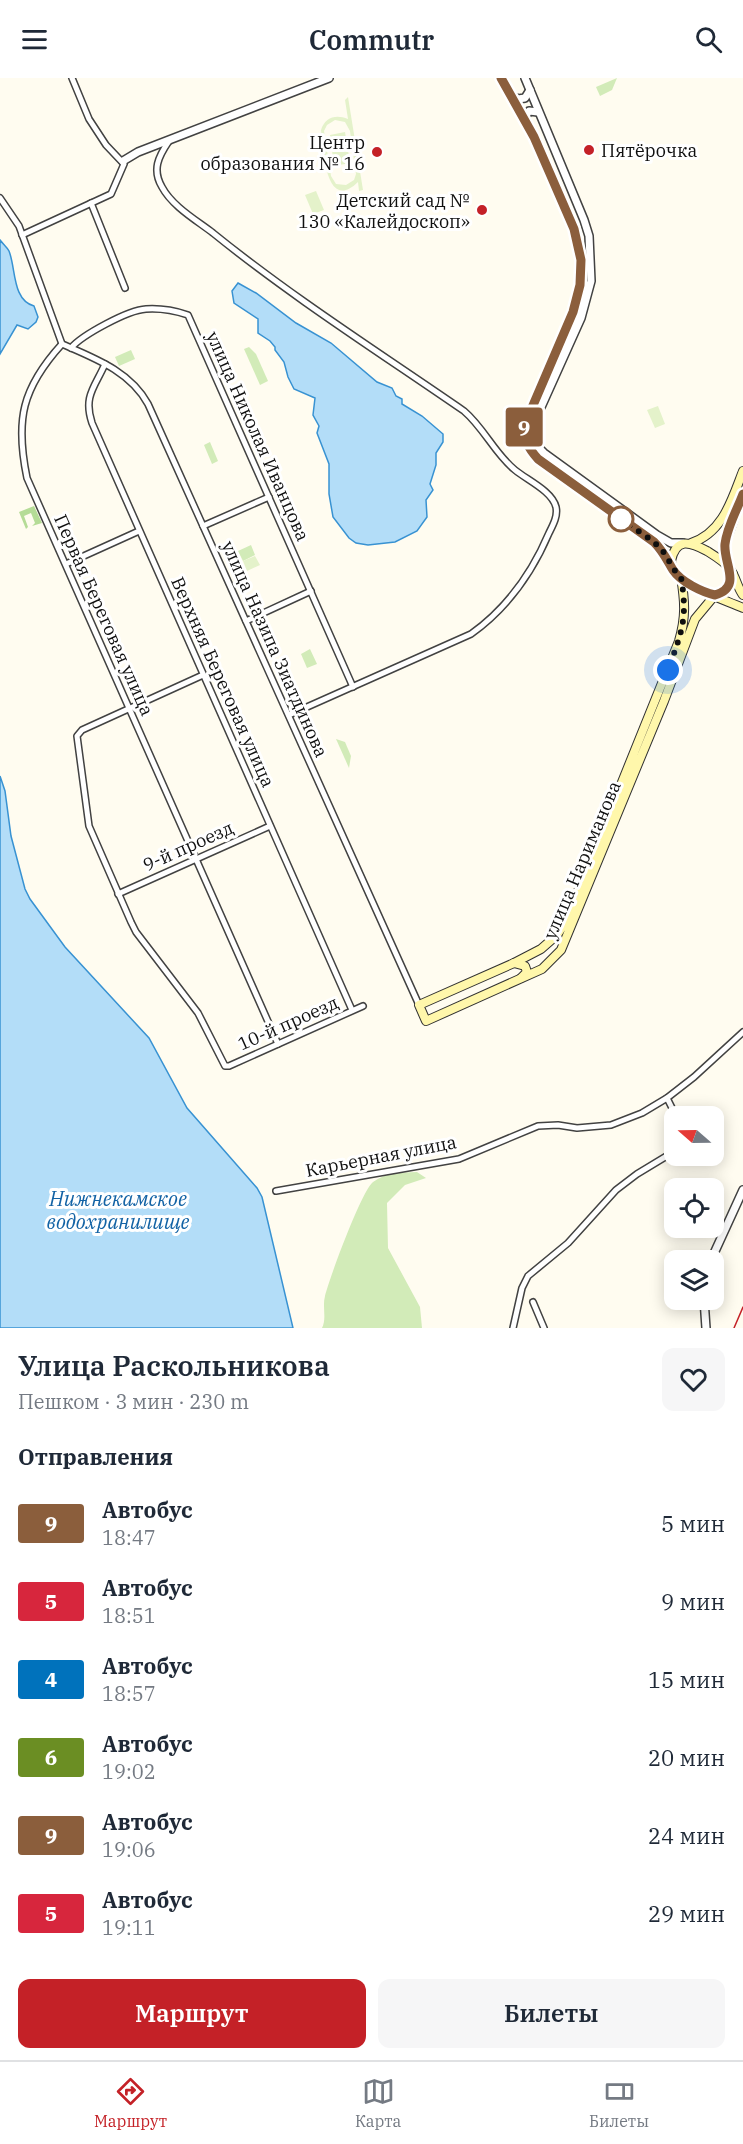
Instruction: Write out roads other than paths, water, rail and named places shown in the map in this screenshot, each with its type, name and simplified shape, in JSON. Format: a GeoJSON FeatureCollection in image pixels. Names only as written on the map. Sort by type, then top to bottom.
{"type":"FeatureCollection","features":[{"type":"Feature","properties":{"kind":"main road"},"geometry":{"type":"LineString","coordinates":[[743,471],[722,521],[710,533],[687,543],[674,552],[671,566],[681,577],[703,591],[743,608]]}},
{"type":"Feature","properties":{"kind":"main road"},"geometry":{"type":"LineString","coordinates":[[743,494],[725,544],[731,571],[743,595]]}},
{"type":"Feature","properties":{"kind":"main road"},"geometry":{"type":"LineString","coordinates":[[687,543],[710,553],[731,571]]}},
{"type":"Feature","properties":{"kind":"main road","name":"улица Нариманова"},"geometry":{"type":"LineString","coordinates":[[681,577],[685,622],[679,641],[568,916],[557,935],[541,949],[419,1005],[426,1021],[542,969],[561,950],[656,722],[696,618],[715,595],[728,588],[731,571]]}},
{"type":"Feature","properties":{"kind":"main road"},"geometry":{"type":"LineString","coordinates":[[514,963],[527,968],[527,972],[520,980]]}},
{"type":"Feature","properties":{"kind":"street"},"geometry":{"type":"LineString","coordinates":[[22,235],[111,195],[124,167],[123,161],[106,145],[89,119],[72,78]]}},
{"type":"Feature","properties":{"kind":"street"},"geometry":{"type":"LineString","coordinates":[[123,161],[138,152],[328,78]]}},
{"type":"Feature","properties":{"kind":"street"},"geometry":{"type":"LineString","coordinates":[[501,78],[534,137],[568,214],[579,245],[581,260],[580,285],[575,304],[566,331],[528,415],[524,437],[529,449],[538,459],[654,542],[671,566]]}},
{"type":"Feature","properties":{"kind":"street"},"geometry":{"type":"LineString","coordinates":[[525,78],[584,220],[589,236],[592,269],[588,298],[537,416],[534,438],[544,453],[657,535],[671,543],[687,543]]}},
{"type":"Feature","properties":{"kind":"street"},"geometry":{"type":"LineString","coordinates":[[513,97],[525,98],[530,90]]}},
{"type":"Feature","properties":{"kind":"street"},"geometry":{"type":"LineString","coordinates":[[524,119],[529,111],[538,112]]}},
{"type":"Feature","properties":{"kind":"street"},"geometry":{"type":"LineString","coordinates":[[169,141],[158,159],[156,174],[162,188],[172,201],[243,257],[464,411],[480,427],[512,468],[553,500],[556,509],[555,520],[536,562],[522,583],[471,634],[289,716]]}},
{"type":"Feature","properties":{"kind":"street"},"geometry":{"type":"LineString","coordinates":[[0,198],[19,226],[62,344]]}},
{"type":"Feature","properties":{"kind":"street"},"geometry":{"type":"LineString","coordinates":[[91,203],[124,288]]}},
{"type":"Feature","properties":{"kind":"street","name":"улица Николая Иванцова"},"geometry":{"type":"LineString","coordinates":[[71,348],[85,335],[141,310],[169,309],[188,315],[353,687]]}},
{"type":"Feature","properties":{"kind":"street","name":"улица Назипа Зиатдинова"},"geometry":{"type":"LineString","coordinates":[[62,344],[105,364],[130,381],[145,399],[419,1005]]}},
{"type":"Feature","properties":{"kind":"street","name":"Первая Береговая улица"},"geometry":{"type":"LineString","coordinates":[[62,344],[45,363],[31,388],[24,410],[21,438],[27,478],[278,1044]]}},
{"type":"Feature","properties":{"kind":"street","name":"Верхняя Береговая улица"},"geometry":{"type":"LineString","coordinates":[[105,364],[90,394],[89,414],[107,461],[352,1010]]}},
{"type":"Feature","properties":{"kind":"street"},"geometry":{"type":"LineString","coordinates":[[203,526],[269,497]]}},
{"type":"Feature","properties":{"kind":"street"},"geometry":{"type":"LineString","coordinates":[[66,564],[139,531]]}},
{"type":"Feature","properties":{"kind":"street"},"geometry":{"type":"LineString","coordinates":[[246,621],[311,591]]}},
{"type":"Feature","properties":{"kind":"street"},"geometry":{"type":"LineString","coordinates":[[118,894],[89,826],[76,740],[81,730],[202,675]]}},
{"type":"Feature","properties":{"kind":"street","name":"9-й проезд"},"geometry":{"type":"LineString","coordinates":[[118,894],[270,826]]}},
{"type":"Feature","properties":{"kind":"street","name":"10-й проезд"},"geometry":{"type":"LineString","coordinates":[[118,894],[136,932],[198,1013],[225,1066],[363,1006]]}},
{"type":"Feature","properties":{"kind":"street","name":"Карьерная улица"},"geometry":{"type":"LineString","coordinates":[[276,1191],[459,1159],[538,1126],[558,1125],[577,1128],[611,1125],[642,1113],[668,1098],[743,1032]]}},
{"type":"Feature","properties":{"kind":"street"},"geometry":{"type":"LineString","coordinates":[[668,1098],[672,1106]]}},
{"type":"Feature","properties":{"kind":"street"},"geometry":{"type":"LineString","coordinates":[[513,1328],[522,1288],[528,1276],[568,1243],[616,1190],[664,1158]]}},
{"type":"Feature","properties":{"kind":"street"},"geometry":{"type":"LineString","coordinates":[[716,1250],[743,1190]]}},
{"type":"Feature","properties":{"kind":"street"},"geometry":{"type":"LineString","coordinates":[[533,1302],[544,1328]]}},
{"type":"Feature","properties":{"kind":"street"},"geometry":{"type":"LineString","coordinates":[[705,1310],[706,1328]]}},
{"type":"Feature","properties":{"kind":"water"},"geometry":{"type":"Polygon","coordinates":[[[0,240],[9,251],[18,290],[27,303],[34,306],[38,317],[28,329],[17,325],[0,354],[0,240]]]}},
{"type":"Feature","properties":{"kind":"water"},"geometry":{"type":"Polygon","coordinates":[[[238,283],[256,293],[296,323],[331,343],[377,382],[392,388],[396,396],[402,399],[402,404],[422,416],[443,434],[443,442],[436,453],[436,465],[430,484],[433,490],[426,500],[427,517],[417,531],[395,542],[368,545],[356,543],[349,538],[333,517],[329,494],[329,464],[317,433],[319,426],[313,415],[315,398],[294,389],[284,362],[275,347],[258,333],[258,319],[234,303],[232,291],[238,283]]]}},
{"type":"Feature","properties":{"kind":"water","name":"Нижнекамское водохранилище"},"geometry":{"type":"Polygon","coordinates":[[[0,776],[5,791],[11,836],[25,889],[30,899],[65,947],[149,1038],[187,1108],[257,1188],[262,1197],[293,1328],[0,1328],[0,776]]]}},
{"type":"Feature","properties":{"kind":"railway"},"geometry":{"type":"LineString","coordinates":[[734,1328],[743,1307]]}},
{"type":"Feature","properties":{"kind":"place","name":"Пятёрочка"},"geometry":{"type":"Point","coordinates":[589,150]}},
{"type":"Feature","properties":{"kind":"place","name":"Центр образования № 16"},"geometry":{"type":"Point","coordinates":[377,152]}},
{"type":"Feature","properties":{"kind":"place","name":"Детский сад № 130 «Калейдоскоп»"},"geometry":{"type":"Point","coordinates":[482,210]}}]}
